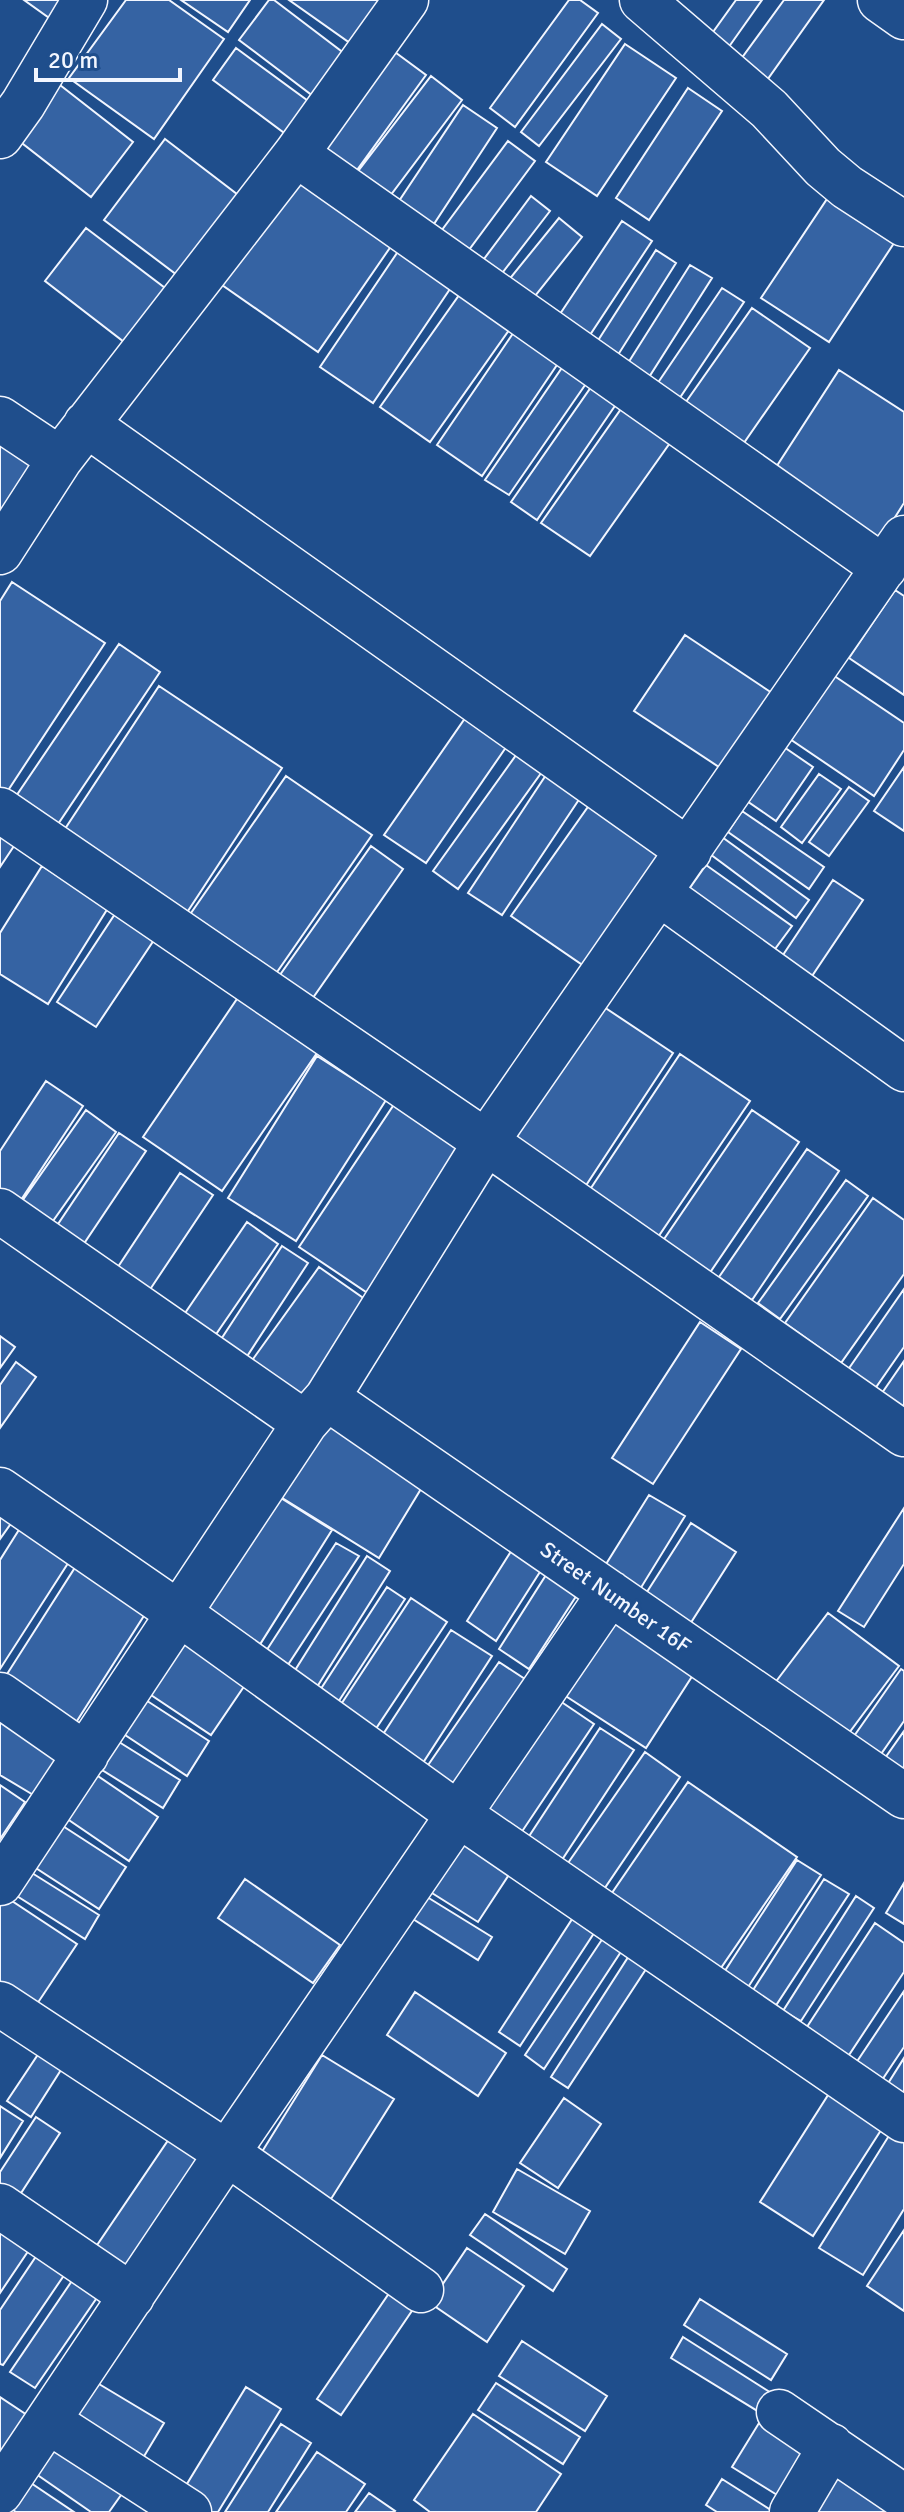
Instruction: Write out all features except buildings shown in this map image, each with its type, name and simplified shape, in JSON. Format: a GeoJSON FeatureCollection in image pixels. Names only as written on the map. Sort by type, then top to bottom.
{"type":"FeatureCollection","features":[{"type":"Feature","properties":{"kind":"street"},"geometry":{"type":"LineString","coordinates":[[8,107],[85,0]]}},
{"type":"Feature","properties":{"kind":"street"},"geometry":{"type":"LineString","coordinates":[[0,552],[60,459],[296,154],[406,0]]}},
{"type":"Feature","properties":{"kind":"street"},"geometry":{"type":"LineString","coordinates":[[642,0],[769,109],[823,167],[847,187],[904,224]]}},
{"type":"Feature","properties":{"kind":"street"},"geometry":{"type":"LineString","coordinates":[[880,0],[904,17]]}},
{"type":"Feature","properties":{"kind":"street"},"geometry":{"type":"LineString","coordinates":[[0,1883],[316,1410],[486,1142],[894,553],[296,154]]}},
{"type":"Feature","properties":{"kind":"street"},"geometry":{"type":"LineString","coordinates":[[0,419],[60,459]]}},
{"type":"Feature","properties":{"kind":"street"},"geometry":{"type":"LineString","coordinates":[[86,424],[689,851]]}},
{"type":"Feature","properties":{"kind":"street"},"geometry":{"type":"LineString","coordinates":[[0,810],[486,1142],[904,1434]]}},
{"type":"Feature","properties":{"kind":"street"},"geometry":{"type":"LineString","coordinates":[[659,893],[904,1069]]}},
{"type":"Feature","properties":{"kind":"street","name":"Street Number 16F"},"geometry":{"type":"LineString","coordinates":[[0,1211],[610,1593],[904,1796]]}},
{"type":"Feature","properties":{"kind":"street"},"geometry":{"type":"LineString","coordinates":[[0,1490],[180,1614],[458,1814],[904,2120]]}},
{"type":"Feature","properties":{"kind":"street"},"geometry":{"type":"LineString","coordinates":[[0,2492],[227,2153],[610,1593]]}},
{"type":"Feature","properties":{"kind":"street"},"geometry":{"type":"LineString","coordinates":[[0,1695],[86,1755]]}},
{"type":"Feature","properties":{"kind":"street"},"geometry":{"type":"LineString","coordinates":[[0,2004],[227,2153],[421,2290]]}},
{"type":"Feature","properties":{"kind":"street"},"geometry":{"type":"LineString","coordinates":[[0,2206],[132,2296]]}},
{"type":"Feature","properties":{"kind":"street"},"geometry":{"type":"LineString","coordinates":[[779,2412],[904,2497]]}},
{"type":"Feature","properties":{"kind":"street"},"geometry":{"type":"LineString","coordinates":[[48,2421],[189,2512]]}},
{"type":"Feature","properties":{"kind":"street"},"geometry":{"type":"LineString","coordinates":[[792,2512],[831,2446]]}}]}
